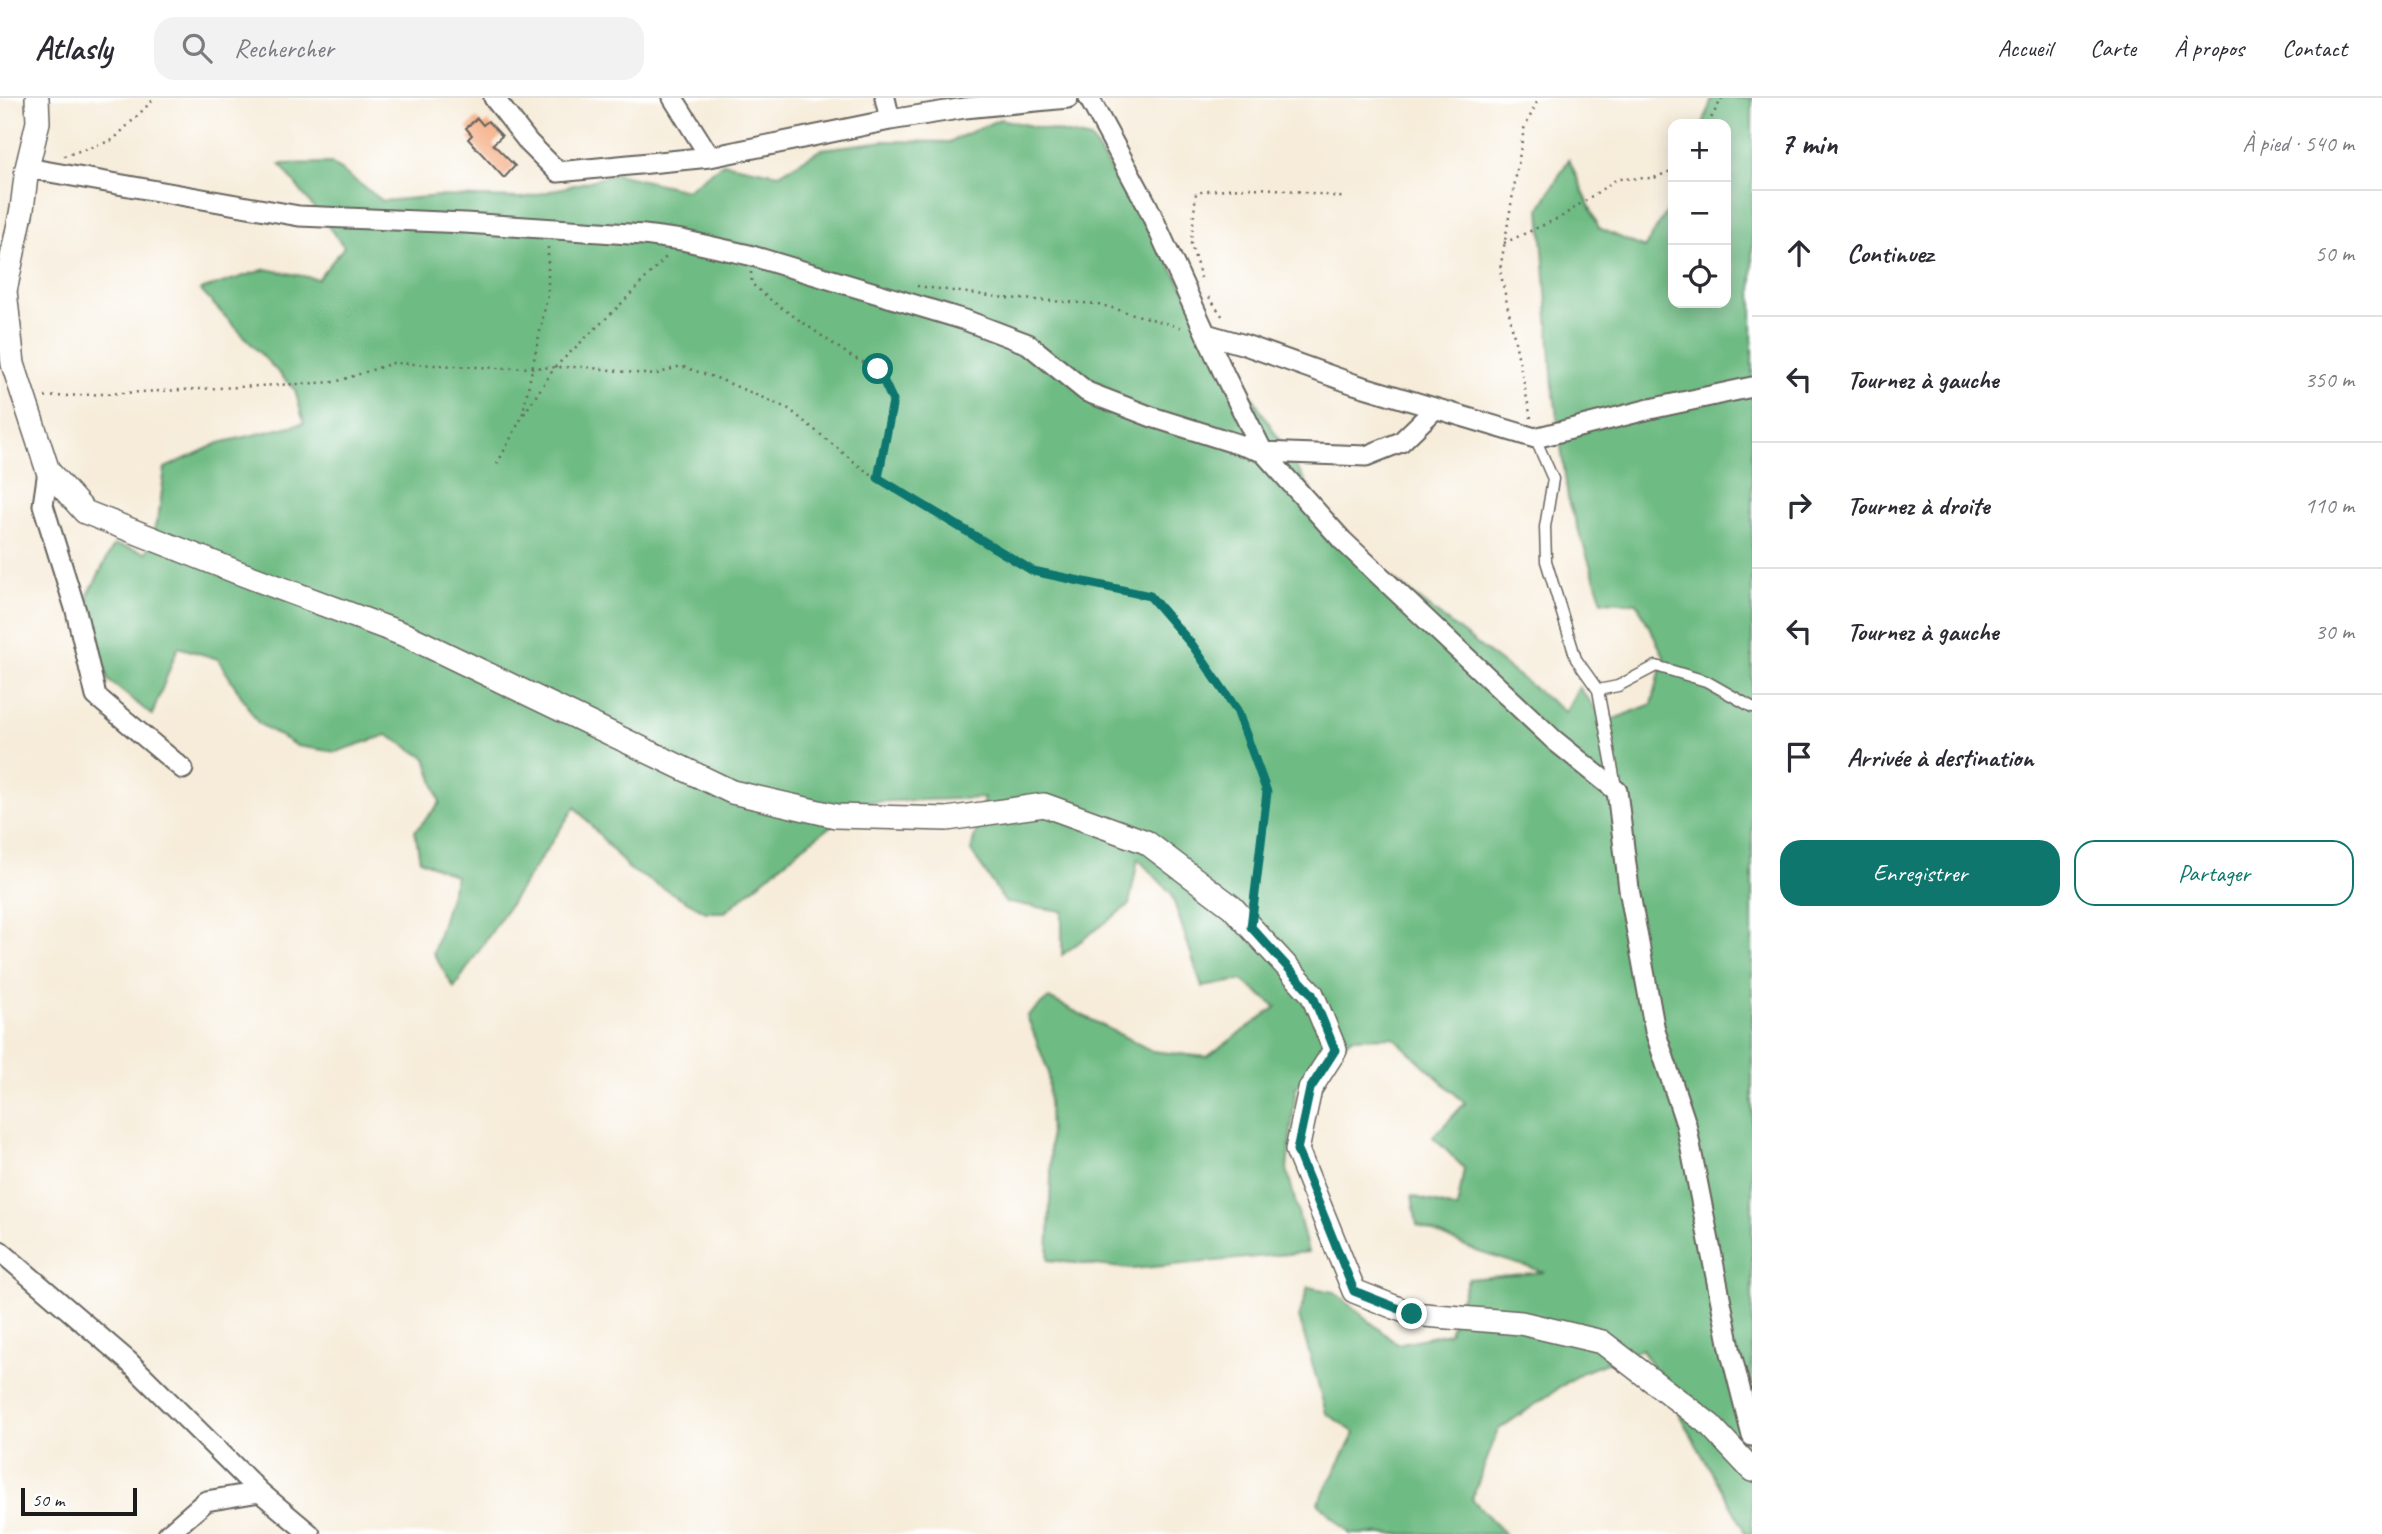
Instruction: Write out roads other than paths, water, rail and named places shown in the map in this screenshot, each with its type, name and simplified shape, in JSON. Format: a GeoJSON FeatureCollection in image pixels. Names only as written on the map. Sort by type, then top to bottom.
{"type":"FeatureCollection","features":[{"type":"Feature","properties":{"kind":"street"},"geometry":{"type":"LineString","coordinates":[[37,98],[38,122],[5,291],[13,364],[48,471],[85,512],[408,636],[732,792],[836,816],[947,819],[1044,805],[1146,842],[1233,907],[1312,994],[1335,1050],[1310,1089],[1297,1150],[1354,1291],[1412,1314],[1521,1323],[1602,1342],[1710,1424],[1752,1470]]}},
{"type":"Feature","properties":{"kind":"street"},"geometry":{"type":"LineString","coordinates":[[494,98],[529,143],[558,172],[710,157],[890,120],[965,108],[1068,98]]}},
{"type":"Feature","properties":{"kind":"street"},"geometry":{"type":"LineString","coordinates":[[673,98],[710,157]]}},
{"type":"Feature","properties":{"kind":"street"},"geometry":{"type":"LineString","coordinates":[[885,98],[890,120]]}},
{"type":"Feature","properties":{"kind":"street"},"geometry":{"type":"LineString","coordinates":[[1089,98],[1147,205],[1263,452],[1342,540],[1554,740],[1617,791],[1629,889],[1654,1031],[1686,1124],[1731,1353],[1752,1436]]}},
{"type":"Feature","properties":{"kind":"street"},"geometry":{"type":"LineString","coordinates":[[27,168],[299,216],[644,234],[749,255],[965,320],[1028,344],[1087,392],[1152,417],[1263,452],[1366,456],[1401,442],[1435,409]]}},
{"type":"Feature","properties":{"kind":"street"},"geometry":{"type":"LineString","coordinates":[[1206,334],[1354,384],[1535,438],[1752,387]]}},
{"type":"Feature","properties":{"kind":"street"},"geometry":{"type":"LineString","coordinates":[[48,471],[43,505],[76,611],[96,696],[183,769]]}},
{"type":"Feature","properties":{"kind":"street"},"geometry":{"type":"LineString","coordinates":[[0,1251],[128,1361],[260,1492],[310,1534]]}},
{"type":"Feature","properties":{"kind":"street"},"geometry":{"type":"LineString","coordinates":[[1741,1394],[1752,1368]]}},
{"type":"Feature","properties":{"kind":"street"},"geometry":{"type":"LineString","coordinates":[[168,1534],[206,1501],[260,1492]]}},
{"type":"Feature","properties":{"kind":"lane"},"geometry":{"type":"LineString","coordinates":[[1535,438],[1553,479],[1545,527],[1546,561],[1576,659],[1598,690],[1617,791]]}},
{"type":"Feature","properties":{"kind":"lane"},"geometry":{"type":"LineString","coordinates":[[1598,690],[1618,686],[1656,666],[1706,681],[1752,707]]}}]}
